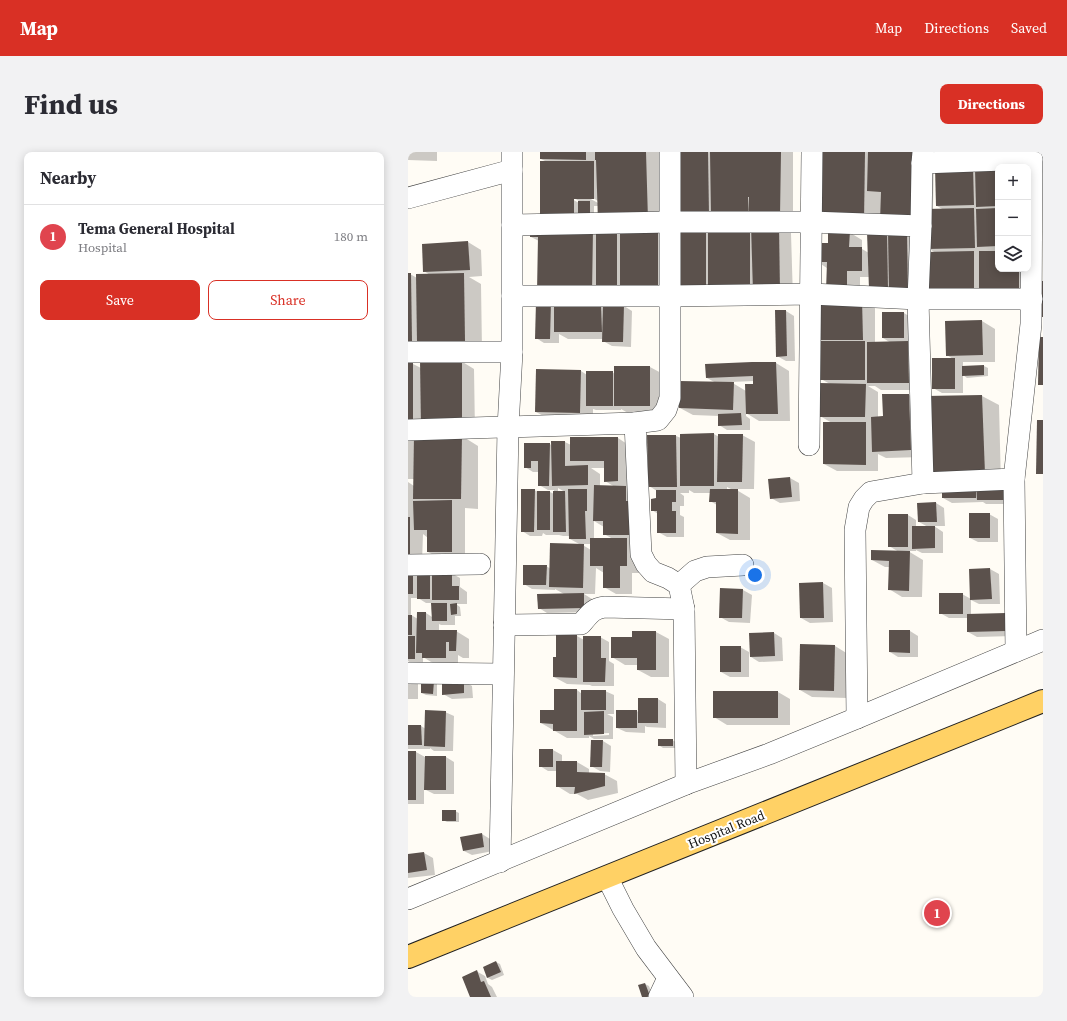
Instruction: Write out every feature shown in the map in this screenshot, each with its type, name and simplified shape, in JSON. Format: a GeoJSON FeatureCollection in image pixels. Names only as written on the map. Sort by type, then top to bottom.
{"type":"FeatureCollection","features":[{"type":"Feature","properties":{"kind":"main road","name":"Hospital Road"},"geometry":{"type":"LineString","coordinates":[[408,957],[1043,701]]}},
{"type":"Feature","properties":{"kind":"street"},"geometry":{"type":"LineString","coordinates":[[408,430],[635,423],[658,420],[666,410],[670,398],[670,152]]}},
{"type":"Feature","properties":{"kind":"street"},"geometry":{"type":"LineString","coordinates":[[809,445],[812,152]]}},
{"type":"Feature","properties":{"kind":"street"},"geometry":{"type":"LineString","coordinates":[[923,484],[918,298],[922,158],[1032,156],[1038,184],[1032,299],[1037,324],[1014,479],[1016,650]]}},
{"type":"Feature","properties":{"kind":"street"},"geometry":{"type":"LineString","coordinates":[[408,198],[512,161],[512,352],[508,428],[500,862]]}},
{"type":"Feature","properties":{"kind":"street"},"geometry":{"type":"LineString","coordinates":[[512,226],[670,222],[811,222],[921,226]]}},
{"type":"Feature","properties":{"kind":"street"},"geometry":{"type":"LineString","coordinates":[[512,296],[811,294],[918,298],[1032,299]]}},
{"type":"Feature","properties":{"kind":"street"},"geometry":{"type":"LineString","coordinates":[[408,352],[512,352]]}},
{"type":"Feature","properties":{"kind":"street"},"geometry":{"type":"LineString","coordinates":[[635,423],[641,554],[646,564],[653,572],[668,578],[679,585],[684,609],[686,784]]}},
{"type":"Feature","properties":{"kind":"street"},"geometry":{"type":"LineString","coordinates":[[857,718],[855,530],[860,507],[864,499],[871,492],[923,484],[1014,479]]}},
{"type":"Feature","properties":{"kind":"street"},"geometry":{"type":"LineString","coordinates":[[408,565],[480,564]]}},
{"type":"Feature","properties":{"kind":"street"},"geometry":{"type":"LineString","coordinates":[[679,585],[695,571],[707,567],[743,565]]}},
{"type":"Feature","properties":{"kind":"street"},"geometry":{"type":"LineString","coordinates":[[504,625],[581,624],[598,608],[605,607],[684,609]]}},
{"type":"Feature","properties":{"kind":"street"},"geometry":{"type":"LineString","coordinates":[[408,899],[686,784],[769,754],[1043,640]]}},
{"type":"Feature","properties":{"kind":"street"},"geometry":{"type":"LineString","coordinates":[[408,673],[503,674]]}},
{"type":"Feature","properties":{"kind":"street"},"geometry":{"type":"LineString","coordinates":[[607,877],[623,910],[646,948],[683,997]]}},
{"type":"Feature","properties":{"kind":"street"},"geometry":{"type":"LineString","coordinates":[[659,997],[668,978]]}},
{"type":"Feature","properties":{"kind":"building"},"geometry":{"type":"Polygon","coordinates":[[[540,152],[586,152],[586,160],[540,159],[540,152]]]}},
{"type":"Feature","properties":{"kind":"building"},"geometry":{"type":"Polygon","coordinates":[[[595,152],[646,152],[648,220],[598,221],[595,152]]]}},
{"type":"Feature","properties":{"kind":"building"},"geometry":{"type":"Polygon","coordinates":[[[676,152],[708,152],[709,215],[678,216],[676,152]]]}},
{"type":"Feature","properties":{"kind":"building"},"geometry":{"type":"Polygon","coordinates":[[[710,152],[781,152],[780,216],[748,216],[749,197],[748,215],[711,215],[710,152]]]}},
{"type":"Feature","properties":{"kind":"building"},"geometry":{"type":"Polygon","coordinates":[[[818,152],[865,152],[864,221],[817,220],[818,152]]]}},
{"type":"Feature","properties":{"kind":"building"},"geometry":{"type":"Polygon","coordinates":[[[868,152],[917,152],[916,221],[880,221],[881,192],[867,191],[868,152]]]}},
{"type":"Feature","properties":{"kind":"building"},"geometry":{"type":"Polygon","coordinates":[[[540,161],[594,161],[594,199],[574,199],[574,222],[540,222],[540,161]]]}},
{"type":"Feature","properties":{"kind":"building"},"geometry":{"type":"Polygon","coordinates":[[[973,166],[974,205],[936,206],[935,167],[973,166]]]}},
{"type":"Feature","properties":{"kind":"building"},"geometry":{"type":"Polygon","coordinates":[[[995,167],[995,206],[976,207],[975,168],[995,167]]]}},
{"type":"Feature","properties":{"kind":"building"},"geometry":{"type":"Polygon","coordinates":[[[578,201],[590,201],[590,220],[578,220],[578,201]]]}},
{"type":"Feature","properties":{"kind":"building"},"geometry":{"type":"Polygon","coordinates":[[[974,208],[975,248],[927,249],[925,209],[974,208]]]}},
{"type":"Feature","properties":{"kind":"building"},"geometry":{"type":"Polygon","coordinates":[[[995,208],[995,246],[977,247],[976,209],[995,208]]]}},
{"type":"Feature","properties":{"kind":"building"},"geometry":{"type":"Polygon","coordinates":[[[620,224],[658,224],[658,292],[620,292],[620,224]]]}},
{"type":"Feature","properties":{"kind":"building"},"geometry":{"type":"Polygon","coordinates":[[[674,225],[706,225],[706,292],[674,292],[674,225]]]}},
{"type":"Feature","properties":{"kind":"building"},"geometry":{"type":"Polygon","coordinates":[[[751,225],[779,225],[780,292],[753,292],[751,225]]]}},
{"type":"Feature","properties":{"kind":"building"},"geometry":{"type":"Polygon","coordinates":[[[708,226],[750,226],[750,292],[708,292],[708,226]]]}},
{"type":"Feature","properties":{"kind":"building"},"geometry":{"type":"Polygon","coordinates":[[[596,227],[617,227],[617,294],[596,294],[596,227]]]}},
{"type":"Feature","properties":{"kind":"building"},"geometry":{"type":"Polygon","coordinates":[[[530,228],[593,229],[592,293],[537,292],[538,237],[530,237],[530,228]]]}},
{"type":"Feature","properties":{"kind":"building"},"geometry":{"type":"Polygon","coordinates":[[[828,231],[850,231],[849,247],[862,247],[862,271],[847,271],[847,291],[826,291],[827,262],[815,262],[815,243],[828,243],[828,231]]]}},
{"type":"Feature","properties":{"kind":"building"},"geometry":{"type":"Polygon","coordinates":[[[887,231],[888,289],[869,289],[867,232],[887,231]]]}},
{"type":"Feature","properties":{"kind":"building"},"geometry":{"type":"Polygon","coordinates":[[[888,231],[907,231],[908,292],[889,292],[888,231]]]}},
{"type":"Feature","properties":{"kind":"building"},"geometry":{"type":"Polygon","coordinates":[[[468,241],[470,270],[423,272],[422,244],[468,241]]]}},
{"type":"Feature","properties":{"kind":"building"},"geometry":{"type":"Polygon","coordinates":[[[974,251],[974,294],[926,294],[925,252],[974,251]]]}},
{"type":"Feature","properties":{"kind":"building"},"geometry":{"type":"Polygon","coordinates":[[[979,251],[995,251],[995,272],[1019,272],[1019,289],[979,289],[979,251]]]}},
{"type":"Feature","properties":{"kind":"building"},"geometry":{"type":"Polygon","coordinates":[[[408,273],[411,273],[412,342],[408,342],[408,273]]]}},
{"type":"Feature","properties":{"kind":"building"},"geometry":{"type":"Polygon","coordinates":[[[464,273],[465,341],[417,342],[416,274],[464,273]]]}},
{"type":"Feature","properties":{"kind":"building"},"geometry":{"type":"Polygon","coordinates":[[[1041,281],[1043,281],[1043,317],[1041,317],[1041,281]]]}},
{"type":"Feature","properties":{"kind":"building"},"geometry":{"type":"Polygon","coordinates":[[[814,299],[862,299],[863,340],[814,340],[814,299]]]}},
{"type":"Feature","properties":{"kind":"building"},"geometry":{"type":"Polygon","coordinates":[[[536,302],[551,302],[550,339],[535,339],[536,302]]]}},
{"type":"Feature","properties":{"kind":"building"},"geometry":{"type":"Polygon","coordinates":[[[554,304],[601,304],[602,332],[554,332],[554,304]]]}},
{"type":"Feature","properties":{"kind":"building"},"geometry":{"type":"Polygon","coordinates":[[[603,305],[624,305],[623,342],[602,342],[603,305]]]}},
{"type":"Feature","properties":{"kind":"building"},"geometry":{"type":"Polygon","coordinates":[[[775,310],[786,310],[787,356],[776,357],[775,310]]]}},
{"type":"Feature","properties":{"kind":"building"},"geometry":{"type":"Polygon","coordinates":[[[882,312],[904,312],[904,338],[882,338],[882,312]]]}},
{"type":"Feature","properties":{"kind":"building"},"geometry":{"type":"Polygon","coordinates":[[[982,320],[983,355],[946,356],[945,321],[982,320]]]}},
{"type":"Feature","properties":{"kind":"building"},"geometry":{"type":"Polygon","coordinates":[[[1039,337],[1043,337],[1043,385],[1038,385],[1039,337]]]}},
{"type":"Feature","properties":{"kind":"building"},"geometry":{"type":"Polygon","coordinates":[[[820,341],[865,341],[865,380],[820,380],[820,341]]]}},
{"type":"Feature","properties":{"kind":"building"},"geometry":{"type":"Polygon","coordinates":[[[908,341],[909,383],[867,383],[867,342],[908,341]]]}},
{"type":"Feature","properties":{"kind":"building"},"geometry":{"type":"Polygon","coordinates":[[[932,358],[955,358],[955,389],[932,389],[932,358]]]}},
{"type":"Feature","properties":{"kind":"building"},"geometry":{"type":"Polygon","coordinates":[[[420,360],[462,360],[462,426],[421,427],[420,360]]]}},
{"type":"Feature","properties":{"kind":"building"},"geometry":{"type":"Polygon","coordinates":[[[776,362],[778,414],[746,414],[745,384],[753,384],[753,376],[706,378],[705,364],[776,362]]]}},
{"type":"Feature","properties":{"kind":"building"},"geometry":{"type":"Polygon","coordinates":[[[408,363],[413,363],[413,427],[408,427],[408,363]]]}},
{"type":"Feature","properties":{"kind":"building"},"geometry":{"type":"Polygon","coordinates":[[[984,365],[984,375],[962,376],[962,366],[984,365]]]}},
{"type":"Feature","properties":{"kind":"building"},"geometry":{"type":"Polygon","coordinates":[[[614,366],[650,366],[650,406],[614,406],[614,366]]]}},
{"type":"Feature","properties":{"kind":"building"},"geometry":{"type":"Polygon","coordinates":[[[536,369],[581,370],[580,413],[535,412],[536,369]]]}},
{"type":"Feature","properties":{"kind":"building"},"geometry":{"type":"Polygon","coordinates":[[[586,371],[613,371],[613,406],[586,406],[586,371]]]}},
{"type":"Feature","properties":{"kind":"building"},"geometry":{"type":"Polygon","coordinates":[[[679,381],[734,382],[733,410],[679,408],[679,381]]]}},
{"type":"Feature","properties":{"kind":"building"},"geometry":{"type":"Polygon","coordinates":[[[819,383],[866,384],[865,417],[819,417],[819,383]]]}},
{"type":"Feature","properties":{"kind":"building"},"geometry":{"type":"Polygon","coordinates":[[[882,394],[909,394],[911,450],[872,452],[871,417],[883,416],[882,394]]]}},
{"type":"Feature","properties":{"kind":"building"},"geometry":{"type":"Polygon","coordinates":[[[982,395],[985,474],[928,476],[926,396],[982,395]]]}},
{"type":"Feature","properties":{"kind":"building"},"geometry":{"type":"Polygon","coordinates":[[[741,413],[742,425],[718,426],[718,414],[741,413]]]}},
{"type":"Feature","properties":{"kind":"building"},"geometry":{"type":"Polygon","coordinates":[[[1037,420],[1043,420],[1043,474],[1036,474],[1037,420]]]}},
{"type":"Feature","properties":{"kind":"building"},"geometry":{"type":"Polygon","coordinates":[[[823,422],[866,422],[866,465],[823,464],[823,422]]]}},
{"type":"Feature","properties":{"kind":"building"},"geometry":{"type":"Polygon","coordinates":[[[714,433],[714,486],[680,486],[680,434],[714,433]]]}},
{"type":"Feature","properties":{"kind":"building"},"geometry":{"type":"Polygon","coordinates":[[[718,434],[743,434],[742,482],[717,482],[718,434]]]}},
{"type":"Feature","properties":{"kind":"building"},"geometry":{"type":"Polygon","coordinates":[[[414,435],[462,435],[461,499],[413,499],[414,435]]]}},
{"type":"Feature","properties":{"kind":"building"},"geometry":{"type":"Polygon","coordinates":[[[647,435],[676,435],[677,487],[648,487],[647,435]]]}},
{"type":"Feature","properties":{"kind":"building"},"geometry":{"type":"Polygon","coordinates":[[[570,437],[618,437],[618,481],[604,482],[604,461],[570,461],[570,437]]]}},
{"type":"Feature","properties":{"kind":"building"},"geometry":{"type":"Polygon","coordinates":[[[551,441],[565,441],[565,466],[588,465],[588,485],[552,486],[551,441]]]}},
{"type":"Feature","properties":{"kind":"building"},"geometry":{"type":"Polygon","coordinates":[[[524,443],[550,443],[549,486],[538,486],[538,461],[531,461],[531,468],[524,468],[524,443]]]}},
{"type":"Feature","properties":{"kind":"building"},"geometry":{"type":"Polygon","coordinates":[[[790,477],[792,497],[770,499],[768,479],[790,477]]]}},
{"type":"Feature","properties":{"kind":"building"},"geometry":{"type":"Polygon","coordinates":[[[942,483],[976,483],[976,498],[942,498],[942,483]]]}},
{"type":"Feature","properties":{"kind":"building"},"geometry":{"type":"Polygon","coordinates":[[[976,484],[1006,484],[1006,500],[977,500],[976,484]]]}},
{"type":"Feature","properties":{"kind":"building"},"geometry":{"type":"Polygon","coordinates":[[[594,485],[626,486],[626,501],[632,501],[631,535],[603,535],[603,521],[593,521],[594,485]]]}},
{"type":"Feature","properties":{"kind":"building"},"geometry":{"type":"Polygon","coordinates":[[[521,489],[535,489],[534,532],[521,532],[521,489]]]}},
{"type":"Feature","properties":{"kind":"building"},"geometry":{"type":"Polygon","coordinates":[[[568,489],[587,489],[587,511],[585,511],[586,539],[569,539],[568,489]]]}},
{"type":"Feature","properties":{"kind":"building"},"geometry":{"type":"Polygon","coordinates":[[[710,489],[738,489],[738,534],[716,533],[716,502],[709,502],[710,489]]]}},
{"type":"Feature","properties":{"kind":"building"},"geometry":{"type":"Polygon","coordinates":[[[656,490],[676,490],[676,502],[672,502],[672,511],[676,511],[676,533],[657,533],[657,511],[651,511],[651,499],[656,498],[656,490]]]}},
{"type":"Feature","properties":{"kind":"building"},"geometry":{"type":"Polygon","coordinates":[[[537,491],[550,491],[550,530],[537,530],[537,491]]]}},
{"type":"Feature","properties":{"kind":"building"},"geometry":{"type":"Polygon","coordinates":[[[553,491],[565,491],[566,532],[553,532],[553,491]]]}},
{"type":"Feature","properties":{"kind":"building"},"geometry":{"type":"Polygon","coordinates":[[[452,500],[452,552],[427,552],[427,530],[414,530],[413,501],[452,500]]]}},
{"type":"Feature","properties":{"kind":"building"},"geometry":{"type":"Polygon","coordinates":[[[936,502],[937,522],[918,522],[917,503],[936,502]]]}},
{"type":"Feature","properties":{"kind":"building"},"geometry":{"type":"Polygon","coordinates":[[[969,513],[990,513],[990,538],[969,538],[969,513]]]}},
{"type":"Feature","properties":{"kind":"building"},"geometry":{"type":"Polygon","coordinates":[[[888,514],[908,514],[908,547],[888,547],[888,514]]]}},
{"type":"Feature","properties":{"kind":"building"},"geometry":{"type":"Polygon","coordinates":[[[408,517],[410,517],[410,555],[408,555],[408,517]]]}},
{"type":"Feature","properties":{"kind":"building"},"geometry":{"type":"Polygon","coordinates":[[[912,526],[935,526],[935,548],[912,549],[912,526]]]}},
{"type":"Feature","properties":{"kind":"building"},"geometry":{"type":"Polygon","coordinates":[[[590,538],[627,538],[627,566],[620,566],[620,588],[603,588],[603,566],[590,566],[590,538]]]}},
{"type":"Feature","properties":{"kind":"building"},"geometry":{"type":"Polygon","coordinates":[[[550,543],[584,544],[583,588],[549,587],[550,543]]]}},
{"type":"Feature","properties":{"kind":"building"},"geometry":{"type":"Polygon","coordinates":[[[871,550],[910,551],[909,591],[888,590],[889,561],[871,560],[871,550]]]}},
{"type":"Feature","properties":{"kind":"building"},"geometry":{"type":"Polygon","coordinates":[[[523,565],[547,565],[546,585],[523,585],[523,565]]]}},
{"type":"Feature","properties":{"kind":"building"},"geometry":{"type":"Polygon","coordinates":[[[990,568],[992,599],[970,600],[969,569],[990,568]]]}},
{"type":"Feature","properties":{"kind":"building"},"geometry":{"type":"Polygon","coordinates":[[[408,571],[413,571],[413,594],[408,594],[408,571]]]}},
{"type":"Feature","properties":{"kind":"building"},"geometry":{"type":"Polygon","coordinates":[[[417,571],[430,571],[430,599],[417,599],[417,571]]]}},
{"type":"Feature","properties":{"kind":"building"},"geometry":{"type":"Polygon","coordinates":[[[432,572],[452,572],[452,586],[459,586],[459,600],[432,600],[432,572]]]}},
{"type":"Feature","properties":{"kind":"building"},"geometry":{"type":"Polygon","coordinates":[[[823,582],[824,618],[800,618],[799,583],[823,582]]]}},
{"type":"Feature","properties":{"kind":"building"},"geometry":{"type":"Polygon","coordinates":[[[720,588],[743,589],[742,618],[719,618],[720,588]]]}},
{"type":"Feature","properties":{"kind":"building"},"geometry":{"type":"Polygon","coordinates":[[[584,593],[584,608],[538,609],[537,594],[584,593]]]}},
{"type":"Feature","properties":{"kind":"building"},"geometry":{"type":"Polygon","coordinates":[[[939,593],[963,593],[963,614],[939,614],[939,593]]]}},
{"type":"Feature","properties":{"kind":"building"},"geometry":{"type":"Polygon","coordinates":[[[431,603],[447,603],[447,621],[432,621],[431,603]]]}},
{"type":"Feature","properties":{"kind":"building"},"geometry":{"type":"Polygon","coordinates":[[[457,603],[457,614],[451,615],[450,604],[457,603]]]}},
{"type":"Feature","properties":{"kind":"building"},"geometry":{"type":"Polygon","coordinates":[[[417,612],[426,612],[426,630],[457,630],[456,651],[449,651],[449,642],[446,642],[446,658],[422,658],[422,653],[416,653],[417,612]]]}},
{"type":"Feature","properties":{"kind":"building"},"geometry":{"type":"Polygon","coordinates":[[[1006,613],[1006,631],[967,632],[967,614],[1006,613]]]}},
{"type":"Feature","properties":{"kind":"building"},"geometry":{"type":"Polygon","coordinates":[[[408,615],[412,615],[412,635],[408,635],[408,615]]]}},
{"type":"Feature","properties":{"kind":"building"},"geometry":{"type":"Polygon","coordinates":[[[889,630],[910,630],[910,653],[889,652],[889,630]]]}},
{"type":"Feature","properties":{"kind":"building"},"geometry":{"type":"Polygon","coordinates":[[[632,631],[656,631],[656,670],[637,670],[637,658],[611,658],[611,637],[632,637],[632,631]]]}},
{"type":"Feature","properties":{"kind":"building"},"geometry":{"type":"Polygon","coordinates":[[[774,632],[775,656],[750,657],[749,633],[774,632]]]}},
{"type":"Feature","properties":{"kind":"building"},"geometry":{"type":"Polygon","coordinates":[[[556,634],[577,635],[577,678],[553,677],[553,657],[556,657],[556,634]]]}},
{"type":"Feature","properties":{"kind":"building"},"geometry":{"type":"Polygon","coordinates":[[[408,636],[415,636],[415,659],[408,659],[408,636]]]}},
{"type":"Feature","properties":{"kind":"building"},"geometry":{"type":"Polygon","coordinates":[[[583,636],[601,636],[601,658],[606,658],[605,682],[583,682],[583,636]]]}},
{"type":"Feature","properties":{"kind":"building"},"geometry":{"type":"Polygon","coordinates":[[[800,644],[835,645],[834,691],[799,690],[800,644]]]}},
{"type":"Feature","properties":{"kind":"building"},"geometry":{"type":"Polygon","coordinates":[[[720,646],[741,646],[741,672],[720,672],[720,646]]]}},
{"type":"Feature","properties":{"kind":"building"},"geometry":{"type":"Polygon","coordinates":[[[421,680],[434,681],[433,694],[421,693],[421,680]]]}},
{"type":"Feature","properties":{"kind":"building"},"geometry":{"type":"Polygon","coordinates":[[[464,680],[464,693],[442,695],[442,681],[464,680]]]}},
{"type":"Feature","properties":{"kind":"building"},"geometry":{"type":"Polygon","coordinates":[[[554,689],[577,689],[577,731],[553,731],[553,724],[540,723],[540,710],[554,710],[554,689]]]}},
{"type":"Feature","properties":{"kind":"building"},"geometry":{"type":"Polygon","coordinates":[[[581,690],[606,690],[606,710],[581,710],[581,690]]]}},
{"type":"Feature","properties":{"kind":"building"},"geometry":{"type":"Polygon","coordinates":[[[713,691],[778,691],[778,718],[713,718],[713,691]]]}},
{"type":"Feature","properties":{"kind":"building"},"geometry":{"type":"Polygon","coordinates":[[[638,698],[658,698],[658,723],[638,723],[638,698]]]}},
{"type":"Feature","properties":{"kind":"building"},"geometry":{"type":"Polygon","coordinates":[[[425,710],[446,711],[445,747],[424,746],[425,710]]]}},
{"type":"Feature","properties":{"kind":"building"},"geometry":{"type":"Polygon","coordinates":[[[616,710],[637,710],[637,728],[616,728],[616,710]]]}},
{"type":"Feature","properties":{"kind":"building"},"geometry":{"type":"Polygon","coordinates":[[[604,711],[604,734],[584,735],[584,712],[604,711]]]}},
{"type":"Feature","properties":{"kind":"building"},"geometry":{"type":"Polygon","coordinates":[[[408,725],[421,725],[422,745],[408,745],[408,725]]]}},
{"type":"Feature","properties":{"kind":"building"},"geometry":{"type":"Polygon","coordinates":[[[658,739],[673,739],[673,746],[658,746],[658,739]]]}},
{"type":"Feature","properties":{"kind":"building"},"geometry":{"type":"Polygon","coordinates":[[[591,740],[603,740],[602,767],[590,767],[591,740]]]}},
{"type":"Feature","properties":{"kind":"building"},"geometry":{"type":"Polygon","coordinates":[[[539,749],[553,749],[553,767],[539,767],[539,749]]]}},
{"type":"Feature","properties":{"kind":"building"},"geometry":{"type":"Polygon","coordinates":[[[408,751],[416,751],[416,800],[408,800],[408,751]]]}},
{"type":"Feature","properties":{"kind":"building"},"geometry":{"type":"Polygon","coordinates":[[[425,756],[446,756],[446,790],[424,790],[425,756]]]}},
{"type":"Feature","properties":{"kind":"building"},"geometry":{"type":"Polygon","coordinates":[[[556,761],[577,761],[577,772],[605,773],[605,786],[574,794],[575,787],[556,787],[556,761]]]}},
{"type":"Feature","properties":{"kind":"building"},"geometry":{"type":"Polygon","coordinates":[[[442,810],[456,810],[456,821],[442,821],[442,810]]]}},
{"type":"Feature","properties":{"kind":"building"},"geometry":{"type":"Polygon","coordinates":[[[482,833],[484,847],[463,851],[460,837],[482,833]]]}},
{"type":"Feature","properties":{"kind":"building"},"geometry":{"type":"Polygon","coordinates":[[[424,852],[427,870],[408,873],[408,854],[424,852]]]}},
{"type":"Feature","properties":{"kind":"building"},"geometry":{"type":"Polygon","coordinates":[[[496,961],[501,972],[487,978],[483,967],[496,961]]]}},
{"type":"Feature","properties":{"kind":"building"},"geometry":{"type":"Polygon","coordinates":[[[477,970],[481,982],[484,981],[491,997],[470,997],[462,977],[477,970]]]}},
{"type":"Feature","properties":{"kind":"building"},"geometry":{"type":"Polygon","coordinates":[[[645,983],[650,996],[642,997],[638,985],[645,983]]]}},
{"type":"Feature","properties":{"kind":"place","name":"Tema General Hospital"},"geometry":{"type":"Point","coordinates":[937,913]}}]}
